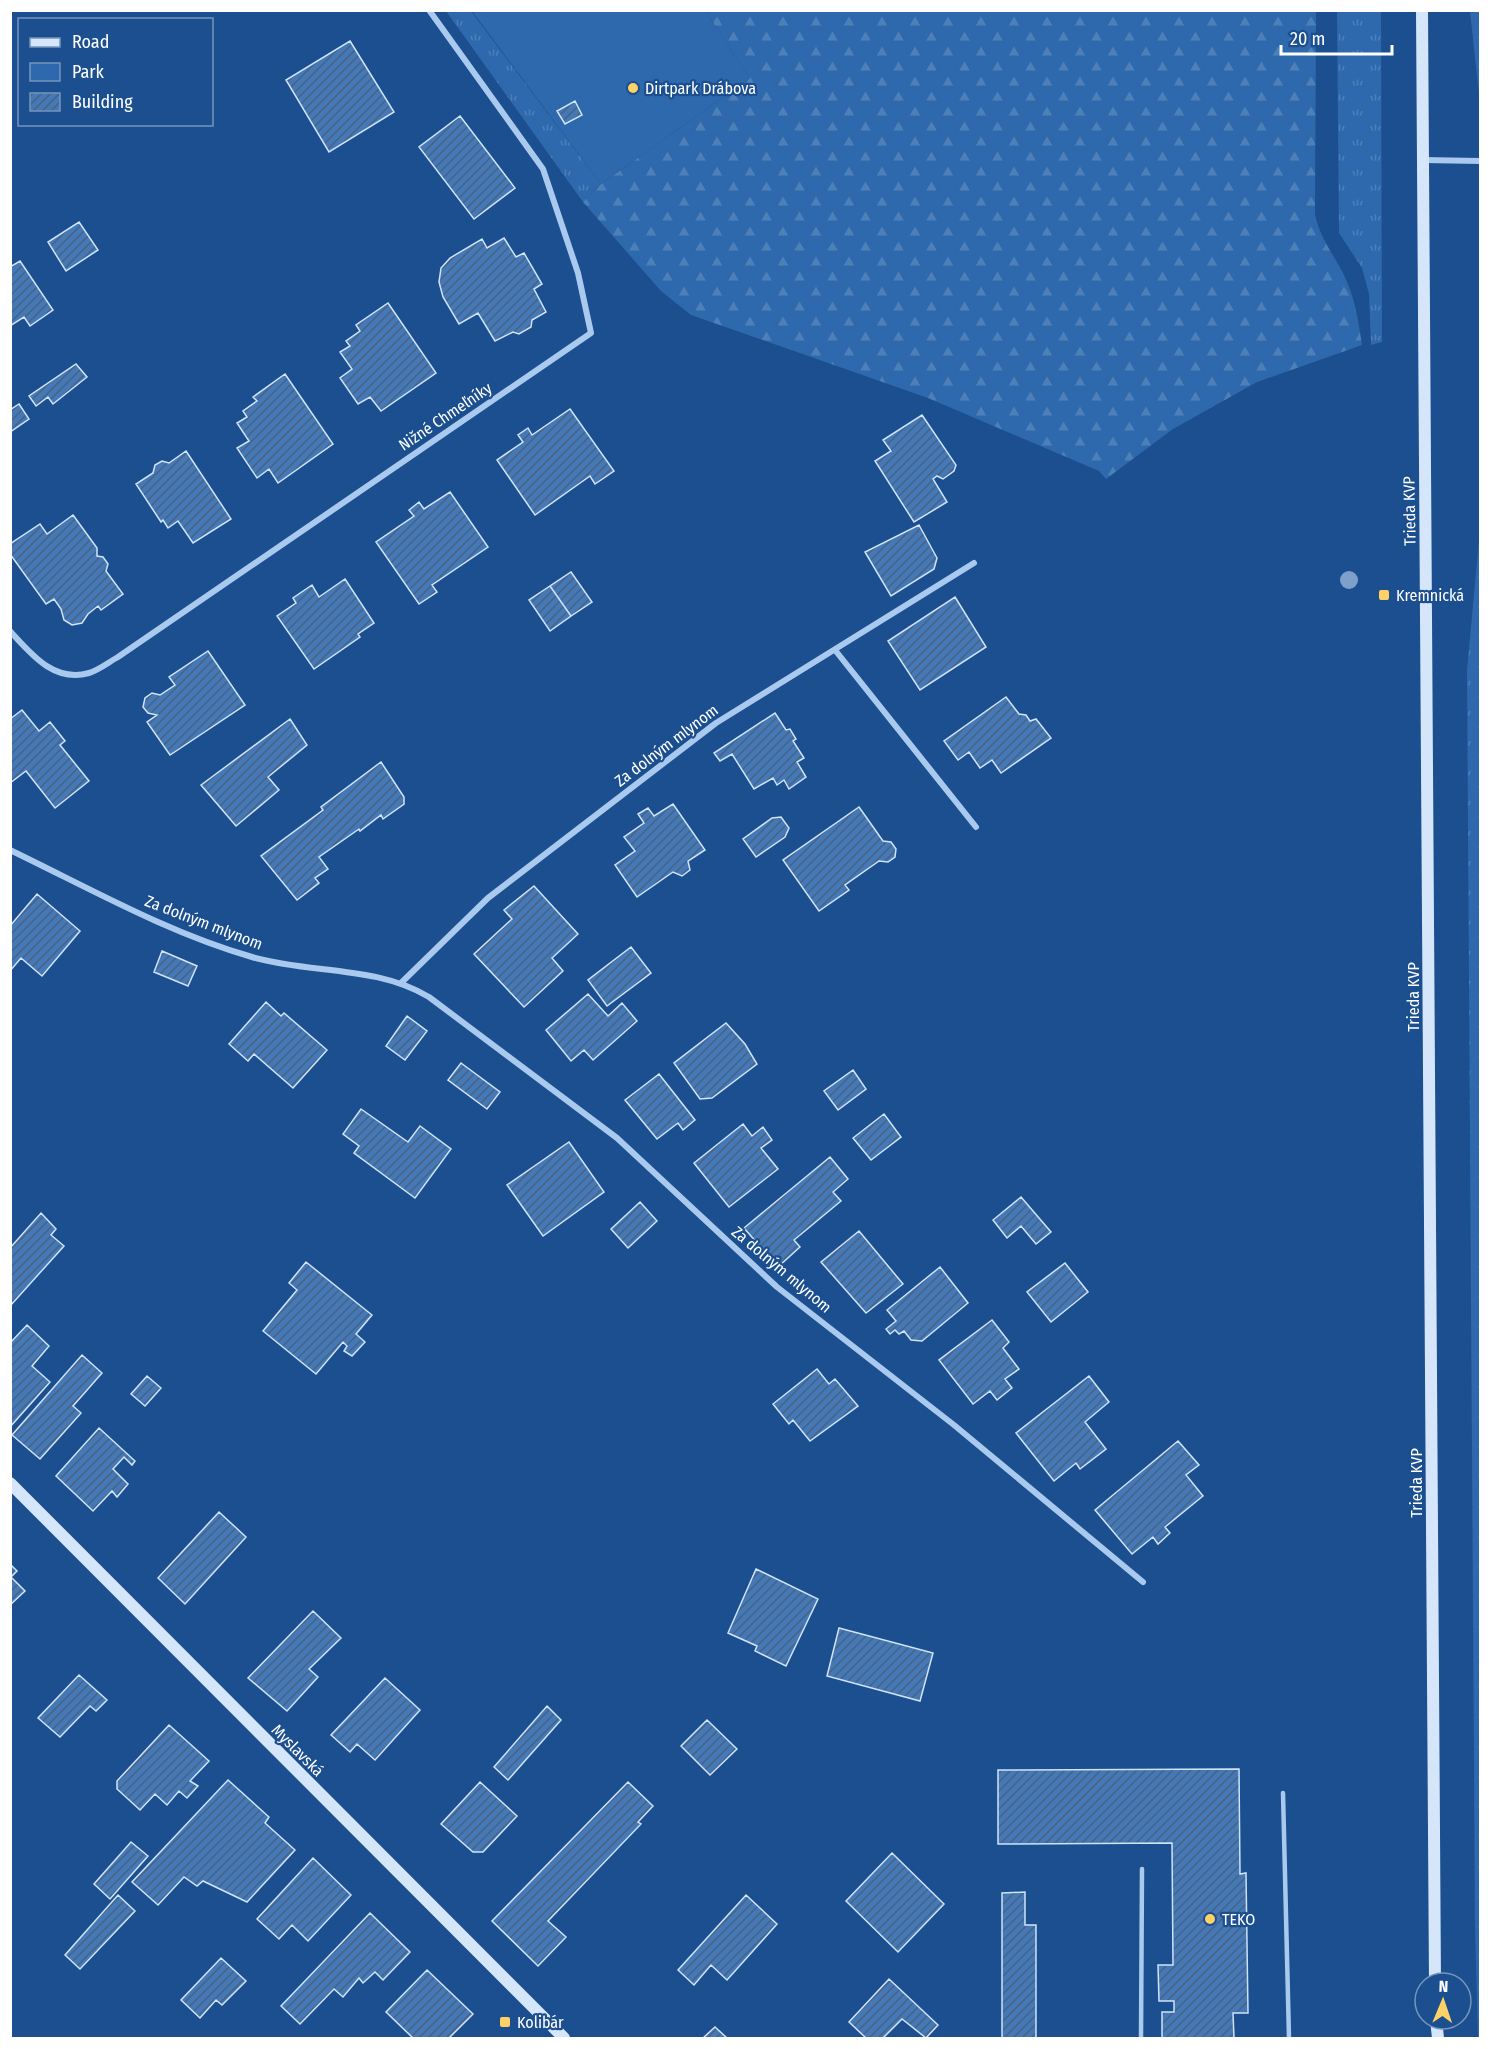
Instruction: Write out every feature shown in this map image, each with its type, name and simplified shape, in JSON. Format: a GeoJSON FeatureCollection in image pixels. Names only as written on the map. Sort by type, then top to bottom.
{"type":"FeatureCollection","features":[{"type":"Feature","properties":{"kind":"street","name":"Nižné Chmeľníky"},"geometry":{"type":"LineString","coordinates":[[10,631],[42,665],[65,674],[89,673],[118,657],[591,333],[578,273],[543,169],[429,10]]}},
{"type":"Feature","properties":{"kind":"street","name":"Trieda KVP"},"geometry":{"type":"LineString","coordinates":[[1422,10],[1435,1971]]}},
{"type":"Feature","properties":{"kind":"street"},"geometry":{"type":"LineString","coordinates":[[1422,160],[1480,161]]}},
{"type":"Feature","properties":{"kind":"street","name":"Za dolným mlynom"},"geometry":{"type":"LineString","coordinates":[[401,983],[488,898],[716,723],[974,563]]}},
{"type":"Feature","properties":{"kind":"street"},"geometry":{"type":"LineString","coordinates":[[835,650],[976,827]]}},
{"type":"Feature","properties":{"kind":"street","name":"Za dolným mlynom"},"geometry":{"type":"LineString","coordinates":[[10,850],[146,916],[231,950],[254,958],[363,974],[401,983],[429,997],[596,1121],[634,1153],[777,1287],[937,1411],[1143,1582]]}},
{"type":"Feature","properties":{"kind":"street","name":"Myslavská"},"geometry":{"type":"LineString","coordinates":[[10,1483],[564,2038]]}},
{"type":"Feature","properties":{"kind":"lane"},"geometry":{"type":"LineString","coordinates":[[1283,1793],[1289,2038]]}},
{"type":"Feature","properties":{"kind":"lane"},"geometry":{"type":"LineString","coordinates":[[1141,2038],[1142,1869]]}},
{"type":"Feature","properties":{"kind":"green space"},"geometry":{"type":"Polygon","coordinates":[[[446,11],[471,11],[601,184],[583,202],[446,11]]]}},
{"type":"Feature","properties":{"kind":"green space","name":"Dirtpark Drábova"},"geometry":{"type":"Polygon","coordinates":[[[472,11],[705,11],[750,78],[601,184],[472,11]]]}},
{"type":"Feature","properties":{"kind":"green space"},"geometry":{"type":"Polygon","coordinates":[[[705,11],[1316,11],[1315,214],[1323,238],[1343,273],[1353,299],[1362,345],[1257,382],[1173,429],[1106,479],[1099,471],[928,398],[691,315],[661,291],[583,202],[601,184],[750,78],[705,11]]]}},
{"type":"Feature","properties":{"kind":"green space"},"geometry":{"type":"Polygon","coordinates":[[[1337,11],[1381,11],[1382,342],[1371,345],[1369,294],[1362,268],[1339,233],[1337,11]]]}},
{"type":"Feature","properties":{"kind":"green space"},"geometry":{"type":"Polygon","coordinates":[[[1470,11],[1480,11],[1480,103],[1470,11]]]}},
{"type":"Feature","properties":{"kind":"green space"},"geometry":{"type":"Polygon","coordinates":[[[1480,530],[1480,2038],[1478,2038],[1475,1927],[1467,670],[1480,530]]]}},
{"type":"Feature","properties":{"kind":"building"},"geometry":{"type":"Polygon","coordinates":[[[350,41],[394,112],[329,152],[286,80],[350,41]]]}},
{"type":"Feature","properties":{"kind":"building"},"geometry":{"type":"Polygon","coordinates":[[[575,101],[582,115],[565,124],[557,111],[575,101]]]}},
{"type":"Feature","properties":{"kind":"building"},"geometry":{"type":"Polygon","coordinates":[[[460,116],[515,188],[474,219],[419,147],[460,116]]]}},
{"type":"Feature","properties":{"kind":"building"},"geometry":{"type":"Polygon","coordinates":[[[79,222],[98,250],[66,271],[48,242],[79,222]]]}},
{"type":"Feature","properties":{"kind":"building"},"geometry":{"type":"Polygon","coordinates":[[[504,238],[516,257],[524,253],[542,284],[534,289],[546,312],[532,320],[531,327],[519,334],[513,332],[495,341],[478,313],[459,324],[443,297],[439,282],[441,268],[450,258],[482,239],[487,248],[504,238]]]}},
{"type":"Feature","properties":{"kind":"building"},"geometry":{"type":"Polygon","coordinates":[[[20,261],[53,310],[30,326],[24,317],[10,326],[10,267],[20,261]]]}},
{"type":"Feature","properties":{"kind":"building"},"geometry":{"type":"Polygon","coordinates":[[[388,303],[436,373],[381,411],[370,397],[358,404],[340,378],[352,369],[340,352],[350,346],[346,341],[360,331],[356,325],[388,303]]]}},
{"type":"Feature","properties":{"kind":"building"},"geometry":{"type":"Polygon","coordinates":[[[76,364],[87,377],[53,404],[48,397],[36,406],[29,396],[76,364]]]}},
{"type":"Feature","properties":{"kind":"building"},"geometry":{"type":"Polygon","coordinates":[[[285,374],[333,444],[278,483],[269,469],[257,478],[237,448],[249,441],[237,423],[247,417],[243,411],[257,401],[253,397],[285,374]]]}},
{"type":"Feature","properties":{"kind":"building"},"geometry":{"type":"Polygon","coordinates":[[[19,404],[29,419],[10,432],[10,410],[19,404]]]}},
{"type":"Feature","properties":{"kind":"building"},"geometry":{"type":"Polygon","coordinates":[[[570,409],[614,471],[595,484],[590,476],[535,515],[497,460],[523,442],[518,435],[528,428],[532,435],[570,409]]]}},
{"type":"Feature","properties":{"kind":"building"},"geometry":{"type":"Polygon","coordinates":[[[922,415],[956,465],[954,471],[943,479],[937,476],[933,479],[947,502],[914,522],[875,461],[891,451],[883,440],[922,415]]]}},
{"type":"Feature","properties":{"kind":"building"},"geometry":{"type":"Polygon","coordinates":[[[186,451],[231,519],[193,543],[178,521],[168,528],[163,520],[161,522],[136,484],[153,473],[155,465],[162,461],[169,463],[186,451]]]}},
{"type":"Feature","properties":{"kind":"building"},"geometry":{"type":"Polygon","coordinates":[[[450,492],[488,547],[432,585],[437,592],[419,604],[376,542],[414,516],[409,510],[419,502],[424,509],[450,492]]]}},
{"type":"Feature","properties":{"kind":"building"},"geometry":{"type":"Polygon","coordinates":[[[73,515],[97,548],[97,556],[103,557],[108,564],[106,571],[123,594],[101,610],[98,606],[82,623],[72,625],[64,620],[61,609],[54,599],[46,604],[10,554],[10,544],[40,524],[47,534],[73,515]]]}},
{"type":"Feature","properties":{"kind":"building"},"geometry":{"type":"Polygon","coordinates":[[[919,525],[937,558],[934,569],[891,596],[865,552],[919,525]]]}},
{"type":"Feature","properties":{"kind":"building"},"geometry":{"type":"Polygon","coordinates":[[[571,572],[592,602],[571,616],[550,586],[571,572]]]}},
{"type":"Feature","properties":{"kind":"building"},"geometry":{"type":"Polygon","coordinates":[[[345,579],[374,623],[358,634],[360,637],[314,669],[277,616],[296,603],[293,598],[312,585],[319,597],[345,579]]]}},
{"type":"Feature","properties":{"kind":"building"},"geometry":{"type":"Polygon","coordinates":[[[550,586],[571,616],[550,631],[529,600],[550,586]]]}},
{"type":"Feature","properties":{"kind":"building"},"geometry":{"type":"Polygon","coordinates":[[[955,597],[986,647],[920,690],[888,641],[955,597]]]}},
{"type":"Feature","properties":{"kind":"building"},"geometry":{"type":"Polygon","coordinates":[[[208,651],[245,705],[170,755],[147,722],[157,715],[148,713],[143,707],[145,698],[152,693],[160,695],[175,685],[169,677],[208,651]]]}},
{"type":"Feature","properties":{"kind":"building"},"geometry":{"type":"Polygon","coordinates":[[[1006,697],[1019,714],[1026,715],[1030,721],[1036,719],[1051,738],[1001,773],[992,760],[980,768],[969,752],[958,760],[944,741],[1006,697]]]}},
{"type":"Feature","properties":{"kind":"building"},"geometry":{"type":"Polygon","coordinates":[[[22,710],[39,731],[50,722],[65,741],[60,745],[89,781],[55,808],[26,771],[10,783],[10,719],[22,710]]]}},
{"type":"Feature","properties":{"kind":"building"},"geometry":{"type":"Polygon","coordinates":[[[775,713],[786,730],[790,729],[796,739],[793,741],[804,758],[797,762],[806,777],[789,789],[784,780],[777,785],[773,778],[754,789],[732,754],[720,761],[714,753],[775,713]]]}},
{"type":"Feature","properties":{"kind":"building"},"geometry":{"type":"Polygon","coordinates":[[[290,719],[307,745],[268,777],[279,790],[236,826],[201,785],[290,719]]]}},
{"type":"Feature","properties":{"kind":"building"},"geometry":{"type":"Polygon","coordinates":[[[381,762],[404,797],[404,804],[383,819],[381,815],[319,857],[328,869],[315,878],[319,883],[297,900],[261,856],[323,810],[321,807],[381,762]]]}},
{"type":"Feature","properties":{"kind":"building"},"geometry":{"type":"Polygon","coordinates":[[[673,804],[705,850],[688,861],[690,870],[682,876],[673,872],[637,897],[615,865],[635,851],[624,837],[644,823],[638,814],[648,808],[654,816],[673,804]]]}},
{"type":"Feature","properties":{"kind":"building"},"geometry":{"type":"Polygon","coordinates":[[[859,807],[883,841],[891,842],[896,849],[895,857],[888,862],[879,861],[845,885],[849,890],[819,911],[783,860],[859,807]]]}},
{"type":"Feature","properties":{"kind":"building"},"geometry":{"type":"Polygon","coordinates":[[[781,817],[789,828],[785,837],[756,857],[743,839],[772,818],[781,817]]]}},
{"type":"Feature","properties":{"kind":"building"},"geometry":{"type":"Polygon","coordinates":[[[534,886],[578,934],[552,958],[563,971],[524,1007],[474,954],[512,919],[504,910],[534,886]]]}},
{"type":"Feature","properties":{"kind":"building"},"geometry":{"type":"Polygon","coordinates":[[[37,894],[80,931],[42,976],[21,958],[10,971],[10,926],[37,894]]]}},
{"type":"Feature","properties":{"kind":"building"},"geometry":{"type":"Polygon","coordinates":[[[631,947],[651,973],[607,1006],[588,980],[631,947]]]}},
{"type":"Feature","properties":{"kind":"building"},"geometry":{"type":"Polygon","coordinates":[[[162,951],[197,966],[188,986],[154,972],[162,951]]]}},
{"type":"Feature","properties":{"kind":"building"},"geometry":{"type":"Polygon","coordinates":[[[588,994],[608,1016],[622,1003],[637,1021],[593,1060],[584,1050],[571,1061],[546,1030],[588,994]]]}},
{"type":"Feature","properties":{"kind":"building"},"geometry":{"type":"Polygon","coordinates":[[[266,1002],[281,1016],[284,1013],[327,1050],[293,1088],[254,1054],[248,1061],[229,1044],[266,1002]]]}},
{"type":"Feature","properties":{"kind":"building"},"geometry":{"type":"Polygon","coordinates":[[[407,1016],[427,1031],[405,1060],[386,1046],[407,1016]]]}},
{"type":"Feature","properties":{"kind":"building"},"geometry":{"type":"Polygon","coordinates":[[[726,1023],[745,1044],[757,1064],[712,1098],[700,1099],[674,1063],[726,1023]]]}},
{"type":"Feature","properties":{"kind":"building"},"geometry":{"type":"Polygon","coordinates":[[[461,1063],[500,1092],[487,1109],[448,1080],[461,1063]]]}},
{"type":"Feature","properties":{"kind":"building"},"geometry":{"type":"Polygon","coordinates":[[[853,1070],[866,1089],[838,1110],[824,1091],[853,1070]]]}},
{"type":"Feature","properties":{"kind":"building"},"geometry":{"type":"Polygon","coordinates":[[[659,1074],[695,1120],[683,1130],[678,1123],[657,1139],[625,1100],[659,1074]]]}},
{"type":"Feature","properties":{"kind":"building"},"geometry":{"type":"Polygon","coordinates":[[[361,1109],[408,1142],[420,1126],[451,1149],[415,1198],[354,1153],[359,1146],[343,1134],[361,1109]]]}},
{"type":"Feature","properties":{"kind":"building"},"geometry":{"type":"Polygon","coordinates":[[[884,1114],[901,1137],[871,1160],[853,1138],[884,1114]]]}},
{"type":"Feature","properties":{"kind":"building"},"geometry":{"type":"Polygon","coordinates":[[[743,1124],[752,1136],[763,1127],[772,1140],[761,1148],[778,1169],[729,1207],[694,1163],[743,1124]]]}},
{"type":"Feature","properties":{"kind":"building"},"geometry":{"type":"Polygon","coordinates":[[[569,1142],[604,1192],[543,1236],[507,1185],[569,1142]]]}},
{"type":"Feature","properties":{"kind":"building"},"geometry":{"type":"Polygon","coordinates":[[[830,1157],[848,1179],[833,1192],[841,1201],[794,1240],[800,1247],[778,1267],[744,1228],[830,1157]]]}},
{"type":"Feature","properties":{"kind":"building"},"geometry":{"type":"Polygon","coordinates":[[[1021,1197],[1051,1232],[1036,1244],[1021,1226],[1007,1238],[993,1220],[1021,1197]]]}},
{"type":"Feature","properties":{"kind":"building"},"geometry":{"type":"Polygon","coordinates":[[[640,1202],[657,1221],[628,1248],[611,1229],[640,1202]]]}},
{"type":"Feature","properties":{"kind":"building"},"geometry":{"type":"Polygon","coordinates":[[[41,1213],[56,1229],[51,1235],[64,1246],[10,1306],[10,1248],[41,1213]]]}},
{"type":"Feature","properties":{"kind":"building"},"geometry":{"type":"Polygon","coordinates":[[[859,1231],[903,1284],[866,1313],[821,1262],[859,1231]]]}},
{"type":"Feature","properties":{"kind":"building"},"geometry":{"type":"Polygon","coordinates":[[[306,1262],[372,1315],[356,1334],[365,1342],[352,1356],[344,1351],[347,1346],[343,1342],[316,1374],[263,1331],[297,1290],[289,1283],[306,1262]]]}},
{"type":"Feature","properties":{"kind":"building"},"geometry":{"type":"Polygon","coordinates":[[[1065,1263],[1088,1292],[1051,1322],[1027,1292],[1065,1263]]]}},
{"type":"Feature","properties":{"kind":"building"},"geometry":{"type":"Polygon","coordinates":[[[940,1267],[968,1303],[922,1341],[911,1340],[904,1331],[899,1334],[895,1330],[890,1334],[886,1329],[896,1321],[887,1310],[940,1267]]]}},
{"type":"Feature","properties":{"kind":"building"},"geometry":{"type":"Polygon","coordinates":[[[992,1320],[1009,1342],[1003,1348],[1019,1369],[1005,1379],[1012,1388],[997,1400],[990,1391],[973,1404],[939,1360],[992,1320]]]}},
{"type":"Feature","properties":{"kind":"building"},"geometry":{"type":"Polygon","coordinates":[[[27,1325],[49,1346],[32,1366],[50,1382],[10,1427],[10,1343],[27,1325]]]}},
{"type":"Feature","properties":{"kind":"building"},"geometry":{"type":"Polygon","coordinates":[[[82,1355],[102,1373],[73,1406],[81,1413],[40,1459],[12,1435],[82,1355]]]}},
{"type":"Feature","properties":{"kind":"building"},"geometry":{"type":"Polygon","coordinates":[[[817,1369],[829,1384],[835,1379],[858,1406],[810,1441],[793,1420],[789,1424],[773,1404],[817,1369]]]}},
{"type":"Feature","properties":{"kind":"building"},"geometry":{"type":"Polygon","coordinates":[[[147,1376],[161,1388],[145,1406],[131,1394],[147,1376]]]}},
{"type":"Feature","properties":{"kind":"building"},"geometry":{"type":"Polygon","coordinates":[[[1089,1376],[1109,1402],[1085,1422],[1106,1449],[1080,1469],[1076,1463],[1054,1481],[1016,1433],[1089,1376]]]}},
{"type":"Feature","properties":{"kind":"building"},"geometry":{"type":"Polygon","coordinates":[[[99,1428],[135,1461],[132,1465],[124,1457],[113,1469],[128,1484],[117,1497],[112,1491],[93,1511],[56,1476],[99,1428]]]}},
{"type":"Feature","properties":{"kind":"building"},"geometry":{"type":"Polygon","coordinates":[[[1178,1441],[1199,1465],[1186,1475],[1203,1496],[1165,1527],[1170,1533],[1158,1544],[1153,1537],[1132,1554],[1095,1510],[1178,1441]]]}},
{"type":"Feature","properties":{"kind":"building"},"geometry":{"type":"Polygon","coordinates":[[[219,1512],[246,1537],[185,1604],[158,1578],[219,1512]]]}},
{"type":"Feature","properties":{"kind":"building"},"geometry":{"type":"Polygon","coordinates":[[[10,1564],[17,1571],[11,1577],[25,1591],[10,1605],[10,1564]]]}},
{"type":"Feature","properties":{"kind":"building"},"geometry":{"type":"Polygon","coordinates":[[[756,1569],[818,1599],[786,1666],[755,1651],[757,1646],[728,1633],[756,1569]]]}},
{"type":"Feature","properties":{"kind":"building"},"geometry":{"type":"Polygon","coordinates":[[[313,1611],[341,1638],[309,1669],[318,1677],[287,1711],[248,1678],[313,1611]]]}},
{"type":"Feature","properties":{"kind":"building"},"geometry":{"type":"Polygon","coordinates":[[[839,1628],[933,1653],[920,1701],[827,1676],[839,1628]]]}},
{"type":"Feature","properties":{"kind":"building"},"geometry":{"type":"Polygon","coordinates":[[[79,1675],[107,1700],[96,1711],[90,1706],[60,1737],[38,1718],[79,1675]]]}},
{"type":"Feature","properties":{"kind":"building"},"geometry":{"type":"Polygon","coordinates":[[[385,1678],[420,1710],[375,1760],[357,1744],[350,1752],[331,1735],[385,1678]]]}},
{"type":"Feature","properties":{"kind":"building"},"geometry":{"type":"Polygon","coordinates":[[[547,1706],[561,1720],[508,1780],[494,1767],[547,1706]]]}},
{"type":"Feature","properties":{"kind":"building"},"geometry":{"type":"Polygon","coordinates":[[[707,1720],[737,1749],[710,1775],[681,1746],[707,1720]]]}},
{"type":"Feature","properties":{"kind":"building"},"geometry":{"type":"Polygon","coordinates":[[[169,1725],[209,1761],[190,1781],[198,1786],[187,1798],[179,1791],[167,1805],[155,1794],[140,1810],[117,1789],[117,1781],[169,1725]]]}},
{"type":"Feature","properties":{"kind":"building","name":"TEKO"},"geometry":{"type":"Polygon","coordinates":[[[1239,1769],[1240,1874],[1246,1873],[1248,2013],[1233,2013],[1234,2038],[1162,2038],[1162,2012],[1174,2012],[1174,2001],[1159,2001],[1158,1965],[1173,1965],[1172,1843],[998,1844],[998,1770],[1239,1769]]]}},
{"type":"Feature","properties":{"kind":"building"},"geometry":{"type":"Polygon","coordinates":[[[228,1780],[269,1817],[265,1823],[295,1850],[247,1902],[203,1881],[197,1886],[184,1877],[158,1905],[132,1882],[228,1780]]]}},
{"type":"Feature","properties":{"kind":"building"},"geometry":{"type":"Polygon","coordinates":[[[480,1782],[517,1816],[483,1852],[473,1852],[441,1824],[480,1782]]]}},
{"type":"Feature","properties":{"kind":"building"},"geometry":{"type":"Polygon","coordinates":[[[628,1782],[653,1806],[638,1822],[641,1824],[548,1921],[566,1937],[538,1966],[492,1921],[628,1782]]]}},
{"type":"Feature","properties":{"kind":"building"},"geometry":{"type":"Polygon","coordinates":[[[131,1842],[148,1856],[110,1899],[94,1884],[131,1842]]]}},
{"type":"Feature","properties":{"kind":"building"},"geometry":{"type":"Polygon","coordinates":[[[892,1853],[944,1904],[898,1952],[846,1901],[892,1853]]]}},
{"type":"Feature","properties":{"kind":"building"},"geometry":{"type":"Polygon","coordinates":[[[313,1858],[351,1895],[308,1941],[292,1925],[279,1939],[257,1919],[313,1858]]]}},
{"type":"Feature","properties":{"kind":"building"},"geometry":{"type":"Polygon","coordinates":[[[1025,1892],[1025,1925],[1036,1925],[1036,2038],[1002,2038],[1002,1893],[1025,1892]]]}},
{"type":"Feature","properties":{"kind":"building"},"geometry":{"type":"Polygon","coordinates":[[[118,1895],[135,1911],[80,1969],[65,1955],[118,1895]]]}},
{"type":"Feature","properties":{"kind":"building"},"geometry":{"type":"Polygon","coordinates":[[[746,1895],[777,1924],[727,1980],[711,1965],[694,1985],[678,1970],[746,1895]]]}},
{"type":"Feature","properties":{"kind":"building"},"geometry":{"type":"Polygon","coordinates":[[[370,1913],[410,1952],[383,1980],[375,1972],[363,1983],[359,1978],[343,1997],[334,1989],[300,2024],[281,2006],[370,1913]]]}},
{"type":"Feature","properties":{"kind":"building"},"geometry":{"type":"Polygon","coordinates":[[[221,1958],[246,1981],[222,2005],[216,2000],[200,2018],[181,2000],[221,1958]]]}},
{"type":"Feature","properties":{"kind":"building"},"geometry":{"type":"Polygon","coordinates":[[[427,1970],[473,2014],[449,2038],[413,2038],[386,2012],[427,1970]]]}},
{"type":"Feature","properties":{"kind":"building"},"geometry":{"type":"Polygon","coordinates":[[[889,1979],[938,2025],[926,2038],[902,2019],[883,2038],[866,2038],[849,2022],[889,1979]]]}},
{"type":"Feature","properties":{"kind":"building"},"geometry":{"type":"Polygon","coordinates":[[[715,2027],[727,2038],[703,2038],[715,2027]]]}},
{"type":"Feature","properties":{"kind":"place","name":"Dirtpark Drábova"},"geometry":{"type":"Point","coordinates":[633,88]}},
{"type":"Feature","properties":{"kind":"place","name":"Kremnická"},"geometry":{"type":"Point","coordinates":[1384,595]}},
{"type":"Feature","properties":{"kind":"place","name":"TEKO"},"geometry":{"type":"Point","coordinates":[1210,1919]}},
{"type":"Feature","properties":{"kind":"place","name":"Kolibár"},"geometry":{"type":"Point","coordinates":[505,2022]}}]}
